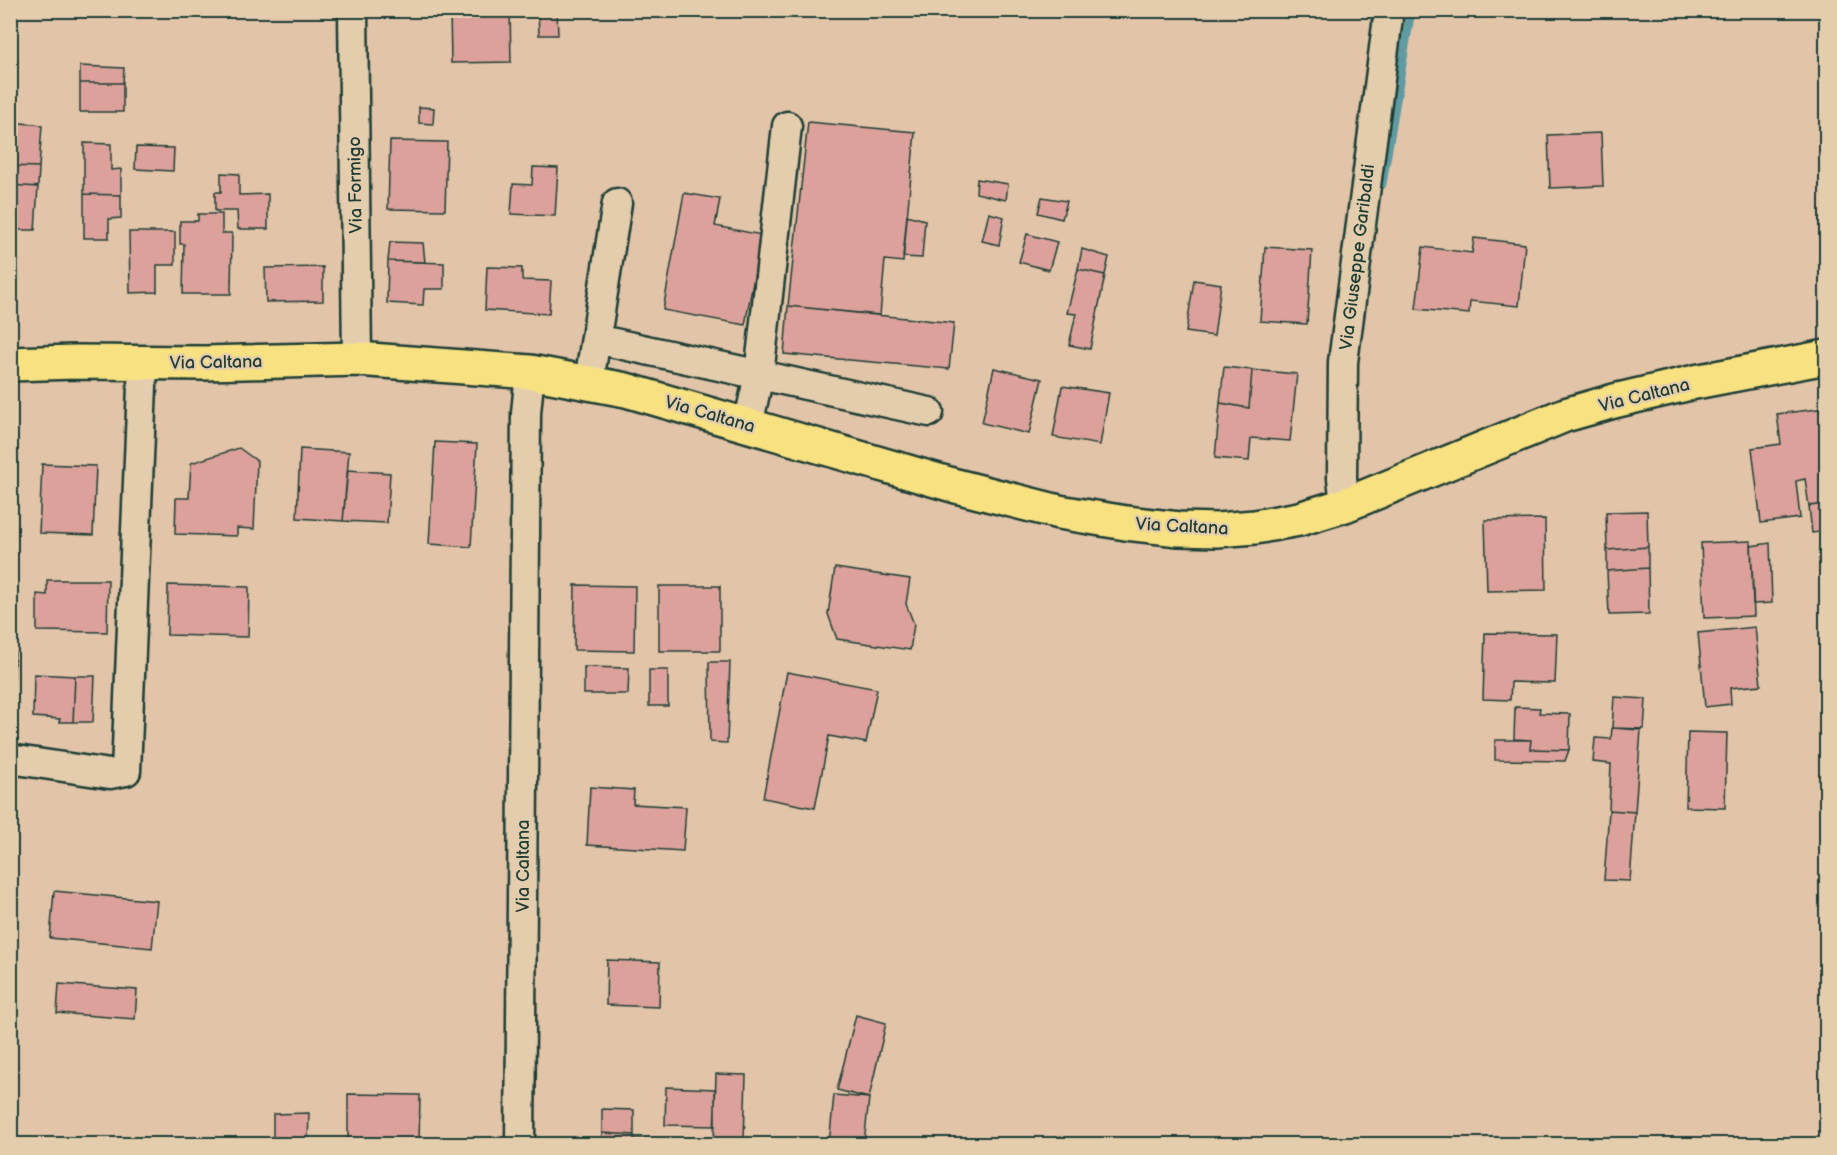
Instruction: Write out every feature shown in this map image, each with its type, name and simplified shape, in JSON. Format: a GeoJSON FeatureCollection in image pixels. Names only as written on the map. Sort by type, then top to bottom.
{"type":"FeatureCollection","features":[{"type":"Feature","properties":{"kind":"main road","name":"Via Caltana"},"geometry":{"type":"LineString","coordinates":[[10,364],[357,359],[530,372],[626,390],[980,492],[1059,512],[1126,523],[1179,529],[1217,530],[1299,519],[1345,505],[1565,415],[1614,401],[1695,382],[1827,357]]}},
{"type":"Feature","properties":{"kind":"street","name":"Via Formigo"},"geometry":{"type":"LineString","coordinates":[[353,10],[357,359]]}},
{"type":"Feature","properties":{"kind":"street","name":"Via Giuseppe Garibaldi"},"geometry":{"type":"LineString","coordinates":[[1345,505],[1342,478],[1343,362],[1389,10]]}},
{"type":"Feature","properties":{"kind":"street"},"geometry":{"type":"LineString","coordinates":[[748,425],[759,375],[787,126]]}},
{"type":"Feature","properties":{"kind":"street"},"geometry":{"type":"LineString","coordinates":[[589,382],[616,202]]}},
{"type":"Feature","properties":{"kind":"street"},"geometry":{"type":"LineString","coordinates":[[596,339],[929,412]]}},
{"type":"Feature","properties":{"kind":"street"},"geometry":{"type":"LineString","coordinates":[[10,759],[110,774],[126,771],[143,362]]}},
{"type":"Feature","properties":{"kind":"street","name":"Via Caltana"},"geometry":{"type":"LineString","coordinates":[[520,1144],[526,413],[530,372]]}},
{"type":"Feature","properties":{"kind":"path"},"geometry":{"type":"LineString","coordinates":[[10,1127],[13,1144]]}},
{"type":"Feature","properties":{"kind":"building"},"geometry":{"type":"Polygon","coordinates":[[[450,10],[510,10],[511,62],[451,63],[450,10]]]}},
{"type":"Feature","properties":{"kind":"building"},"geometry":{"type":"Polygon","coordinates":[[[538,10],[557,10],[558,35],[539,35],[538,10]]]}},
{"type":"Feature","properties":{"kind":"building"},"geometry":{"type":"Polygon","coordinates":[[[80,66],[124,68],[123,83],[80,83],[80,66]]]}},
{"type":"Feature","properties":{"kind":"building"},"geometry":{"type":"Polygon","coordinates":[[[80,83],[123,83],[123,112],[80,112],[80,83]]]}},
{"type":"Feature","properties":{"kind":"building"},"geometry":{"type":"Polygon","coordinates":[[[419,107],[434,108],[433,124],[419,123],[419,107]]]}},
{"type":"Feature","properties":{"kind":"building"},"geometry":{"type":"Polygon","coordinates":[[[10,122],[42,125],[39,167],[10,166],[10,122]]]}},
{"type":"Feature","properties":{"kind":"building"},"geometry":{"type":"Polygon","coordinates":[[[808,122],[915,132],[903,262],[885,260],[880,315],[788,306],[808,122]]]}},
{"type":"Feature","properties":{"kind":"building"},"geometry":{"type":"Polygon","coordinates":[[[1601,133],[1603,186],[1550,188],[1548,135],[1601,133]]]}},
{"type":"Feature","properties":{"kind":"building"},"geometry":{"type":"Polygon","coordinates":[[[390,141],[447,142],[445,210],[388,209],[390,141]]]}},
{"type":"Feature","properties":{"kind":"building"},"geometry":{"type":"Polygon","coordinates":[[[84,143],[111,144],[111,170],[121,169],[121,195],[84,194],[84,143]]]}},
{"type":"Feature","properties":{"kind":"building"},"geometry":{"type":"Polygon","coordinates":[[[136,147],[174,148],[173,171],[135,169],[136,147]]]}},
{"type":"Feature","properties":{"kind":"building"},"geometry":{"type":"Polygon","coordinates":[[[10,166],[39,167],[38,187],[10,185],[10,166]]]}},
{"type":"Feature","properties":{"kind":"building"},"geometry":{"type":"Polygon","coordinates":[[[533,167],[558,168],[555,216],[511,214],[513,184],[532,185],[533,167]]]}},
{"type":"Feature","properties":{"kind":"building"},"geometry":{"type":"Polygon","coordinates":[[[221,173],[239,174],[239,195],[268,194],[268,229],[238,229],[237,211],[215,211],[215,192],[221,192],[221,173]]]}},
{"type":"Feature","properties":{"kind":"building"},"geometry":{"type":"Polygon","coordinates":[[[977,179],[1008,184],[1006,200],[976,193],[977,179]]]}},
{"type":"Feature","properties":{"kind":"building"},"geometry":{"type":"Polygon","coordinates":[[[10,185],[38,187],[35,230],[10,230],[10,185]]]}},
{"type":"Feature","properties":{"kind":"building"},"geometry":{"type":"Polygon","coordinates":[[[684,193],[720,199],[715,226],[762,235],[745,325],[663,310],[684,193]]]}},
{"type":"Feature","properties":{"kind":"building"},"geometry":{"type":"Polygon","coordinates":[[[84,194],[121,195],[121,218],[109,219],[109,238],[84,238],[84,194]]]}},
{"type":"Feature","properties":{"kind":"building"},"geometry":{"type":"Polygon","coordinates":[[[1042,197],[1067,201],[1062,219],[1038,213],[1042,197]]]}},
{"type":"Feature","properties":{"kind":"building"},"geometry":{"type":"Polygon","coordinates":[[[989,213],[1004,217],[999,245],[982,241],[989,213]]]}},
{"type":"Feature","properties":{"kind":"building"},"geometry":{"type":"Polygon","coordinates":[[[198,214],[222,214],[222,233],[232,233],[231,294],[183,294],[184,244],[180,244],[180,221],[198,221],[198,214]]]}},
{"type":"Feature","properties":{"kind":"building"},"geometry":{"type":"Polygon","coordinates":[[[907,215],[925,220],[922,258],[903,257],[907,215]]]}},
{"type":"Feature","properties":{"kind":"building"},"geometry":{"type":"Polygon","coordinates":[[[129,232],[175,232],[175,265],[157,265],[157,292],[130,293],[129,232]]]}},
{"type":"Feature","properties":{"kind":"building"},"geometry":{"type":"Polygon","coordinates":[[[1027,234],[1057,242],[1049,270],[1019,262],[1027,234]]]}},
{"type":"Feature","properties":{"kind":"building"},"geometry":{"type":"Polygon","coordinates":[[[1474,238],[1525,244],[1519,306],[1470,301],[1469,314],[1416,309],[1423,247],[1472,253],[1474,238]]]}},
{"type":"Feature","properties":{"kind":"building"},"geometry":{"type":"Polygon","coordinates":[[[390,242],[423,243],[425,262],[388,261],[390,242]]]}},
{"type":"Feature","properties":{"kind":"building"},"geometry":{"type":"Polygon","coordinates":[[[1265,247],[1312,250],[1307,324],[1260,321],[1265,247]]]}},
{"type":"Feature","properties":{"kind":"building"},"geometry":{"type":"Polygon","coordinates":[[[1082,249],[1109,257],[1105,275],[1078,269],[1082,249]]]}},
{"type":"Feature","properties":{"kind":"building"},"geometry":{"type":"Polygon","coordinates":[[[388,261],[444,263],[444,289],[424,289],[423,305],[387,303],[388,261]]]}},
{"type":"Feature","properties":{"kind":"building"},"geometry":{"type":"Polygon","coordinates":[[[323,267],[323,301],[266,302],[265,268],[323,267]]]}},
{"type":"Feature","properties":{"kind":"building"},"geometry":{"type":"Polygon","coordinates":[[[487,267],[522,268],[522,280],[551,281],[549,314],[485,310],[487,267]]]}},
{"type":"Feature","properties":{"kind":"building"},"geometry":{"type":"Polygon","coordinates":[[[1078,269],[1105,275],[1090,349],[1069,345],[1076,314],[1067,313],[1078,269]]]}},
{"type":"Feature","properties":{"kind":"building"},"geometry":{"type":"Polygon","coordinates":[[[1194,280],[1221,284],[1214,336],[1186,332],[1194,280]]]}},
{"type":"Feature","properties":{"kind":"building"},"geometry":{"type":"Polygon","coordinates":[[[788,306],[954,323],[949,369],[784,354],[788,306]]]}},
{"type":"Feature","properties":{"kind":"building"},"geometry":{"type":"Polygon","coordinates":[[[1224,367],[1252,370],[1249,408],[1220,403],[1224,367]]]}},
{"type":"Feature","properties":{"kind":"building"},"geometry":{"type":"Polygon","coordinates":[[[994,368],[1042,379],[1029,434],[982,423],[994,368]]]}},
{"type":"Feature","properties":{"kind":"building"},"geometry":{"type":"Polygon","coordinates":[[[1252,370],[1297,374],[1290,441],[1251,438],[1249,461],[1215,458],[1220,403],[1249,408],[1252,370]]]}},
{"type":"Feature","properties":{"kind":"building"},"geometry":{"type":"Polygon","coordinates":[[[1062,386],[1109,393],[1100,445],[1053,437],[1062,386]]]}},
{"type":"Feature","properties":{"kind":"building"},"geometry":{"type":"Polygon","coordinates":[[[1826,408],[1826,504],[1809,506],[1805,479],[1796,481],[1800,518],[1761,523],[1752,448],[1781,444],[1777,414],[1826,408]]]}},
{"type":"Feature","properties":{"kind":"building"},"geometry":{"type":"Polygon","coordinates":[[[435,442],[477,444],[471,547],[429,544],[435,442]]]}},
{"type":"Feature","properties":{"kind":"building"},"geometry":{"type":"Polygon","coordinates":[[[239,448],[257,461],[254,529],[237,528],[237,536],[175,534],[176,498],[189,498],[191,463],[239,448]]]}},
{"type":"Feature","properties":{"kind":"building"},"geometry":{"type":"Polygon","coordinates":[[[300,449],[349,452],[343,521],[297,518],[300,449]]]}},
{"type":"Feature","properties":{"kind":"building"},"geometry":{"type":"Polygon","coordinates":[[[42,464],[96,466],[93,535],[39,533],[42,464]]]}},
{"type":"Feature","properties":{"kind":"building"},"geometry":{"type":"Polygon","coordinates":[[[348,470],[390,473],[387,523],[343,521],[348,470]]]}},
{"type":"Feature","properties":{"kind":"building"},"geometry":{"type":"Polygon","coordinates":[[[1826,504],[1826,531],[1812,533],[1809,506],[1826,504]]]}},
{"type":"Feature","properties":{"kind":"building"},"geometry":{"type":"Polygon","coordinates":[[[1647,511],[1648,547],[1607,550],[1606,512],[1647,511]]]}},
{"type":"Feature","properties":{"kind":"building"},"geometry":{"type":"Polygon","coordinates":[[[1545,519],[1546,590],[1487,591],[1485,520],[1545,519]]]}},
{"type":"Feature","properties":{"kind":"building"},"geometry":{"type":"Polygon","coordinates":[[[1751,541],[1754,616],[1704,618],[1701,543],[1751,541]]]}},
{"type":"Feature","properties":{"kind":"building"},"geometry":{"type":"Polygon","coordinates":[[[1770,543],[1772,603],[1753,604],[1751,546],[1770,543]]]}},
{"type":"Feature","properties":{"kind":"building"},"geometry":{"type":"Polygon","coordinates":[[[1648,547],[1648,568],[1607,571],[1607,550],[1648,547]]]}},
{"type":"Feature","properties":{"kind":"building"},"geometry":{"type":"Polygon","coordinates":[[[835,568],[910,579],[906,604],[914,624],[910,650],[837,639],[828,614],[835,568]]]}},
{"type":"Feature","properties":{"kind":"building"},"geometry":{"type":"Polygon","coordinates":[[[1648,568],[1649,614],[1609,615],[1607,571],[1648,568]]]}},
{"type":"Feature","properties":{"kind":"building"},"geometry":{"type":"Polygon","coordinates":[[[47,580],[108,580],[107,632],[37,631],[37,594],[47,595],[47,580]]]}},
{"type":"Feature","properties":{"kind":"building"},"geometry":{"type":"Polygon","coordinates":[[[168,585],[249,587],[248,637],[167,635],[168,585]]]}},
{"type":"Feature","properties":{"kind":"building"},"geometry":{"type":"Polygon","coordinates":[[[575,585],[635,586],[634,651],[574,650],[575,585]]]}},
{"type":"Feature","properties":{"kind":"building"},"geometry":{"type":"Polygon","coordinates":[[[659,586],[720,586],[720,651],[659,651],[659,586]]]}},
{"type":"Feature","properties":{"kind":"building"},"geometry":{"type":"Polygon","coordinates":[[[10,626],[16,626],[13,692],[10,692],[10,626]]]}},
{"type":"Feature","properties":{"kind":"building"},"geometry":{"type":"Polygon","coordinates":[[[1755,627],[1761,685],[1730,688],[1731,704],[1705,707],[1698,633],[1755,627]]]}},
{"type":"Feature","properties":{"kind":"building"},"geometry":{"type":"Polygon","coordinates":[[[1485,633],[1557,634],[1555,683],[1511,682],[1510,700],[1483,699],[1485,633]]]}},
{"type":"Feature","properties":{"kind":"building"},"geometry":{"type":"Polygon","coordinates":[[[709,662],[730,662],[727,743],[710,742],[709,662]]]}},
{"type":"Feature","properties":{"kind":"building"},"geometry":{"type":"Polygon","coordinates":[[[584,667],[629,668],[628,694],[584,694],[584,667]]]}},
{"type":"Feature","properties":{"kind":"building"},"geometry":{"type":"Polygon","coordinates":[[[649,670],[668,670],[668,706],[649,706],[649,670]]]}},
{"type":"Feature","properties":{"kind":"building"},"geometry":{"type":"Polygon","coordinates":[[[787,672],[877,689],[866,743],[829,736],[815,808],[763,798],[787,672]]]}},
{"type":"Feature","properties":{"kind":"building"},"geometry":{"type":"Polygon","coordinates":[[[34,674],[75,676],[73,722],[33,717],[34,674]]]}},
{"type":"Feature","properties":{"kind":"building"},"geometry":{"type":"Polygon","coordinates":[[[75,676],[95,676],[93,722],[73,722],[75,676]]]}},
{"type":"Feature","properties":{"kind":"building"},"geometry":{"type":"Polygon","coordinates":[[[1614,697],[1646,699],[1644,729],[1612,728],[1614,697]]]}},
{"type":"Feature","properties":{"kind":"building"},"geometry":{"type":"Polygon","coordinates":[[[1515,707],[1540,708],[1539,713],[1570,714],[1569,750],[1530,749],[1531,740],[1514,739],[1515,707]]]}},
{"type":"Feature","properties":{"kind":"building"},"geometry":{"type":"Polygon","coordinates":[[[1612,728],[1641,730],[1635,812],[1609,810],[1611,764],[1593,762],[1595,738],[1611,739],[1612,728]]]}},
{"type":"Feature","properties":{"kind":"building"},"geometry":{"type":"Polygon","coordinates":[[[1688,732],[1727,733],[1725,808],[1686,807],[1688,732]]]}},
{"type":"Feature","properties":{"kind":"building"},"geometry":{"type":"Polygon","coordinates":[[[1495,740],[1531,740],[1530,749],[1569,750],[1565,761],[1495,760],[1495,740]]]}},
{"type":"Feature","properties":{"kind":"building"},"geometry":{"type":"Polygon","coordinates":[[[590,787],[634,790],[633,804],[686,807],[683,851],[587,845],[590,787]]]}},
{"type":"Feature","properties":{"kind":"building"},"geometry":{"type":"Polygon","coordinates":[[[1609,810],[1635,812],[1630,881],[1604,880],[1609,810]]]}},
{"type":"Feature","properties":{"kind":"building"},"geometry":{"type":"Polygon","coordinates":[[[54,891],[157,901],[152,948],[50,938],[54,891]]]}},
{"type":"Feature","properties":{"kind":"building"},"geometry":{"type":"Polygon","coordinates":[[[607,960],[660,962],[659,1007],[606,1005],[607,960]]]}},
{"type":"Feature","properties":{"kind":"building"},"geometry":{"type":"Polygon","coordinates":[[[59,984],[137,990],[135,1019],[57,1013],[59,984]]]}},
{"type":"Feature","properties":{"kind":"building"},"geometry":{"type":"Polygon","coordinates":[[[856,1015],[886,1023],[869,1098],[837,1090],[856,1015]]]}},
{"type":"Feature","properties":{"kind":"building"},"geometry":{"type":"Polygon","coordinates":[[[716,1074],[746,1075],[744,1140],[714,1139],[716,1074]]]}},
{"type":"Feature","properties":{"kind":"building"},"geometry":{"type":"Polygon","coordinates":[[[666,1087],[715,1089],[715,1126],[665,1125],[666,1087]]]}},
{"type":"Feature","properties":{"kind":"building"},"geometry":{"type":"Polygon","coordinates":[[[348,1094],[420,1095],[419,1143],[348,1144],[348,1094]]]}},
{"type":"Feature","properties":{"kind":"building"},"geometry":{"type":"Polygon","coordinates":[[[834,1095],[869,1098],[864,1144],[829,1144],[834,1095]]]}},
{"type":"Feature","properties":{"kind":"building"},"geometry":{"type":"Polygon","coordinates":[[[602,1109],[634,1110],[634,1135],[602,1133],[602,1109]]]}},
{"type":"Feature","properties":{"kind":"building"},"geometry":{"type":"Polygon","coordinates":[[[309,1113],[308,1144],[273,1144],[273,1114],[309,1113]]]}},
{"type":"Feature","properties":{"kind":"building"},"geometry":{"type":"Polygon","coordinates":[[[602,1133],[634,1135],[634,1139],[664,1139],[664,1144],[602,1144],[602,1133]]]}},
{"type":"Feature","properties":{"kind":"waterway"},"geometry":{"type":"LineString","coordinates":[[1382,184],[1411,10]]}}]}
